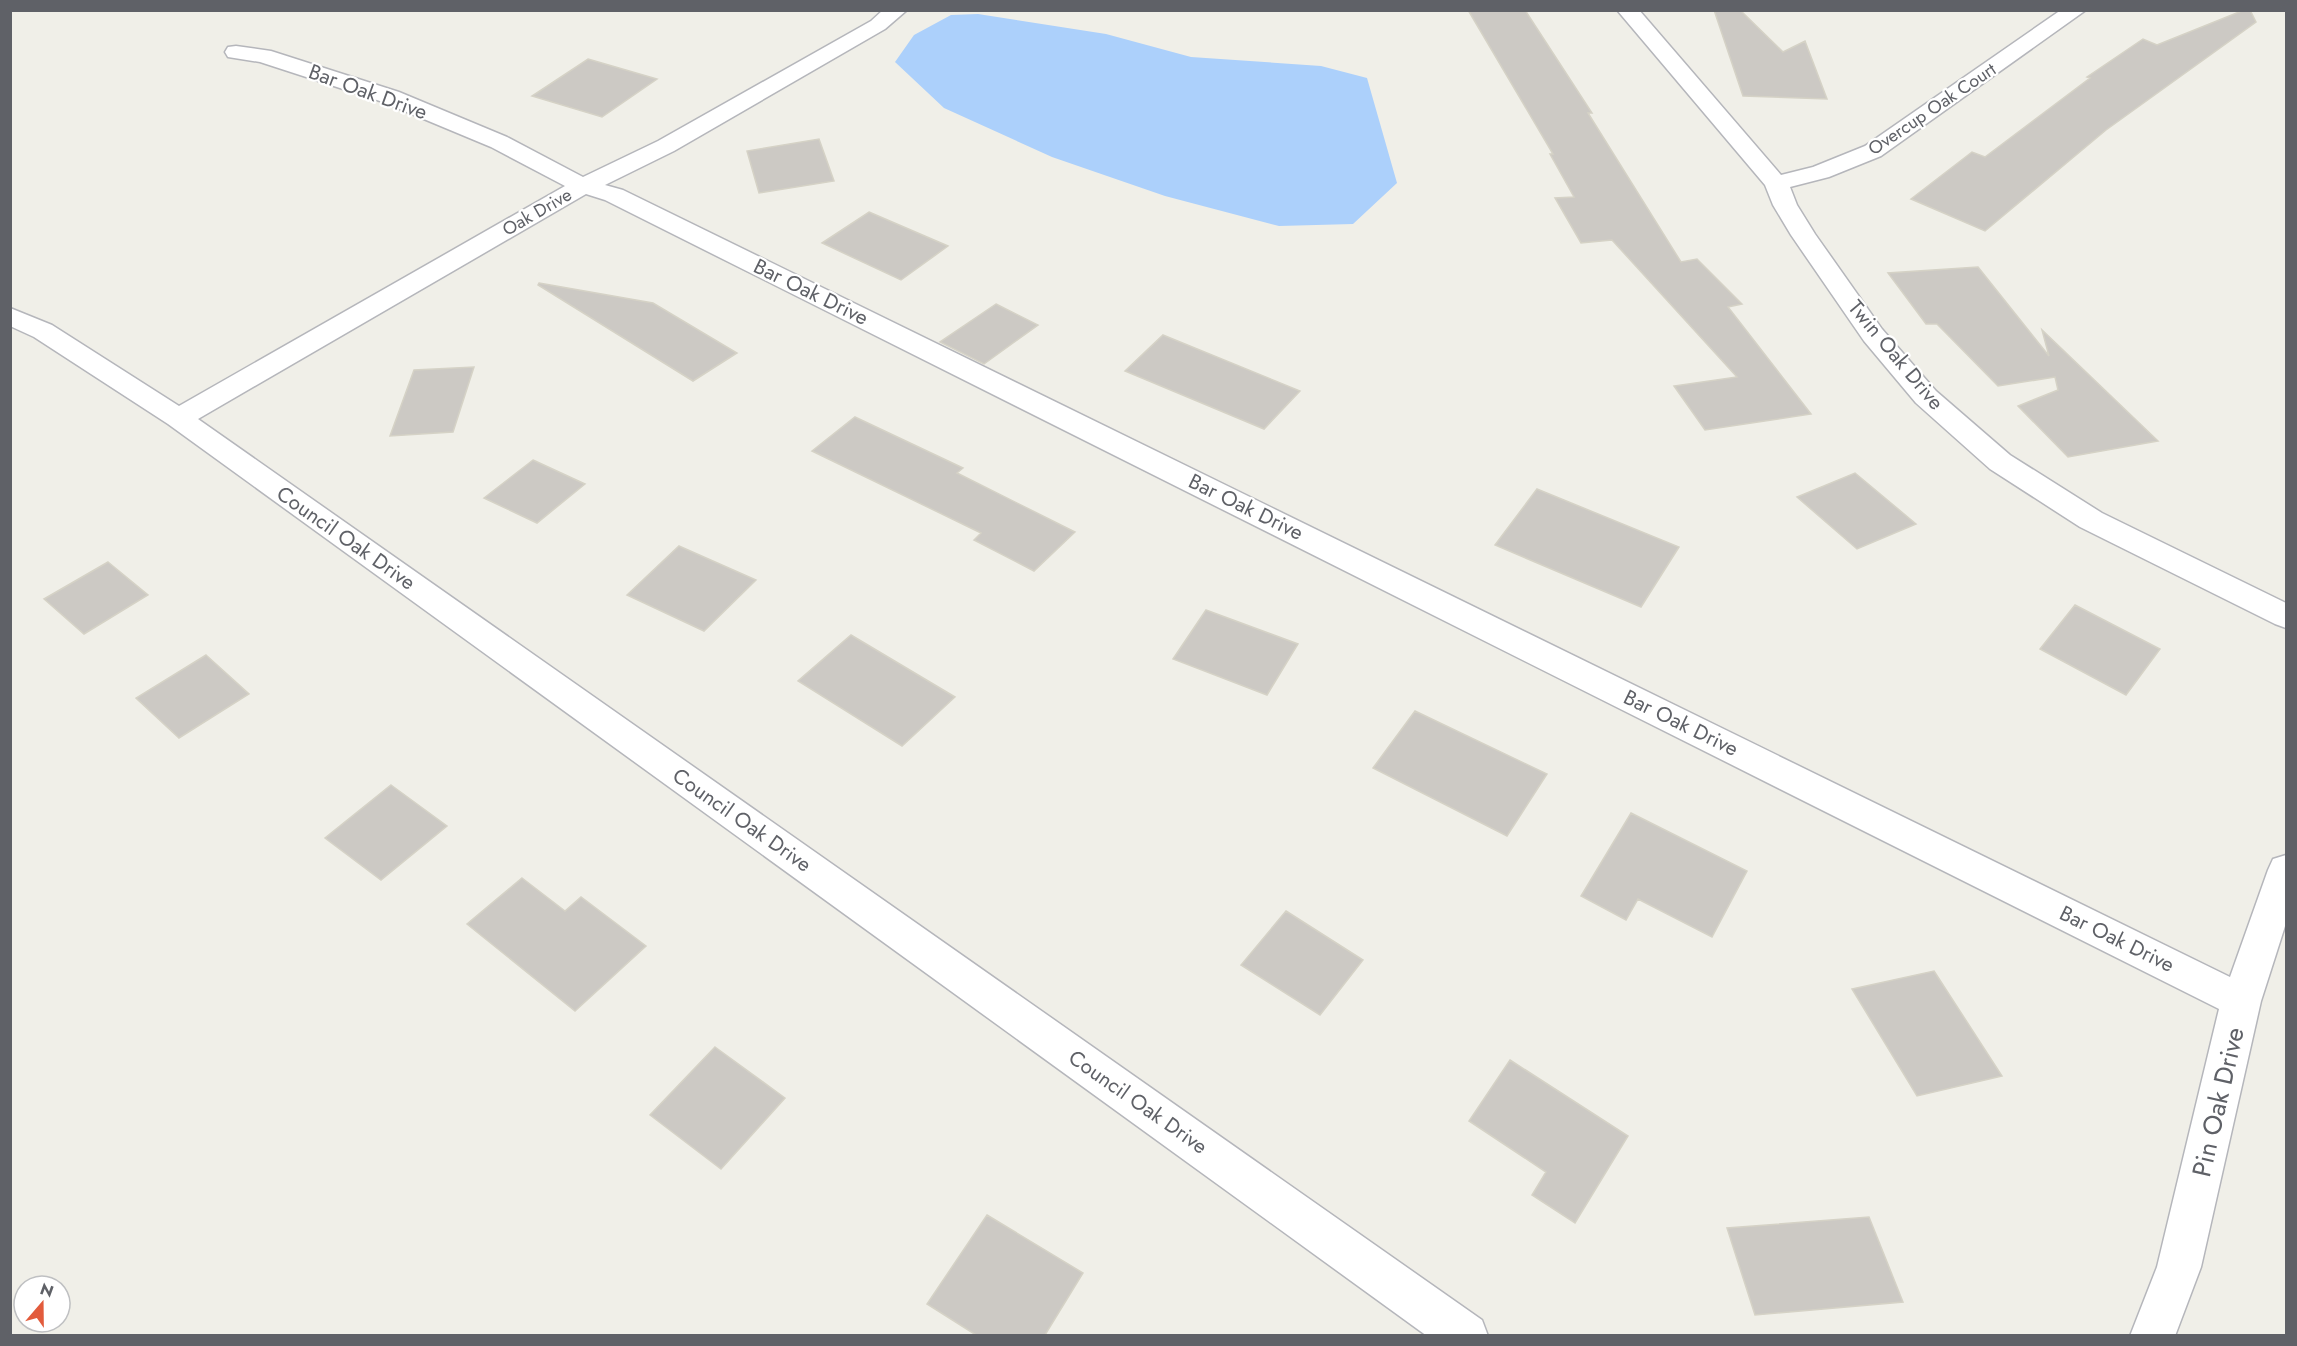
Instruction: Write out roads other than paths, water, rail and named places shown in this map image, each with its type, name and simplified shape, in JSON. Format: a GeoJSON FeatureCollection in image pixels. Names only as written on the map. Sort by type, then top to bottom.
{"type":"FeatureCollection","features":[{"type":"Feature","properties":{"kind":"street","name":"Oak Drive"},"geometry":{"type":"LineString","coordinates":[[178,418],[583,186],[666,146],[878,25],[897,10]]}},
{"type":"Feature","properties":{"kind":"street","name":"Twin Oak Drive"},"geometry":{"type":"LineString","coordinates":[[1627,10],[1776,183],[1785,205],[1803,235],[1873,335],[1926,398],[2000,462],[2091,520],[2286,616]]}},
{"type":"Feature","properties":{"kind":"street","name":"Overcup Oak Court"},"geometry":{"type":"LineString","coordinates":[[1776,183],[1821,172],[1873,151],[1984,75],[2032,38],[2076,10]]}},
{"type":"Feature","properties":{"kind":"street","name":"Bar Oak Drive"},"geometry":{"type":"LineString","coordinates":[[236,51],[262,56],[391,97],[499,142],[583,186],[614,195],[667,220],[2241,1001]]}},
{"type":"Feature","properties":{"kind":"street","name":"Council Oak Drive"},"geometry":{"type":"LineString","coordinates":[[10,316],[43,331],[178,418],[1466,1335]]}},
{"type":"Feature","properties":{"kind":"street","name":"Pin Oak Drive"},"geometry":{"type":"LineString","coordinates":[[2152,1335],[2179,1267],[2241,1001],[2286,870]]}},
{"type":"Feature","properties":{"kind":"water"},"geometry":{"type":"Polygon","coordinates":[[[978,14],[1106,34],[1191,57],[1321,66],[1367,78],[1397,183],[1353,224],[1279,226],[1165,196],[1052,157],[944,108],[895,62],[914,35],[951,15],[978,14]]]}}]}
